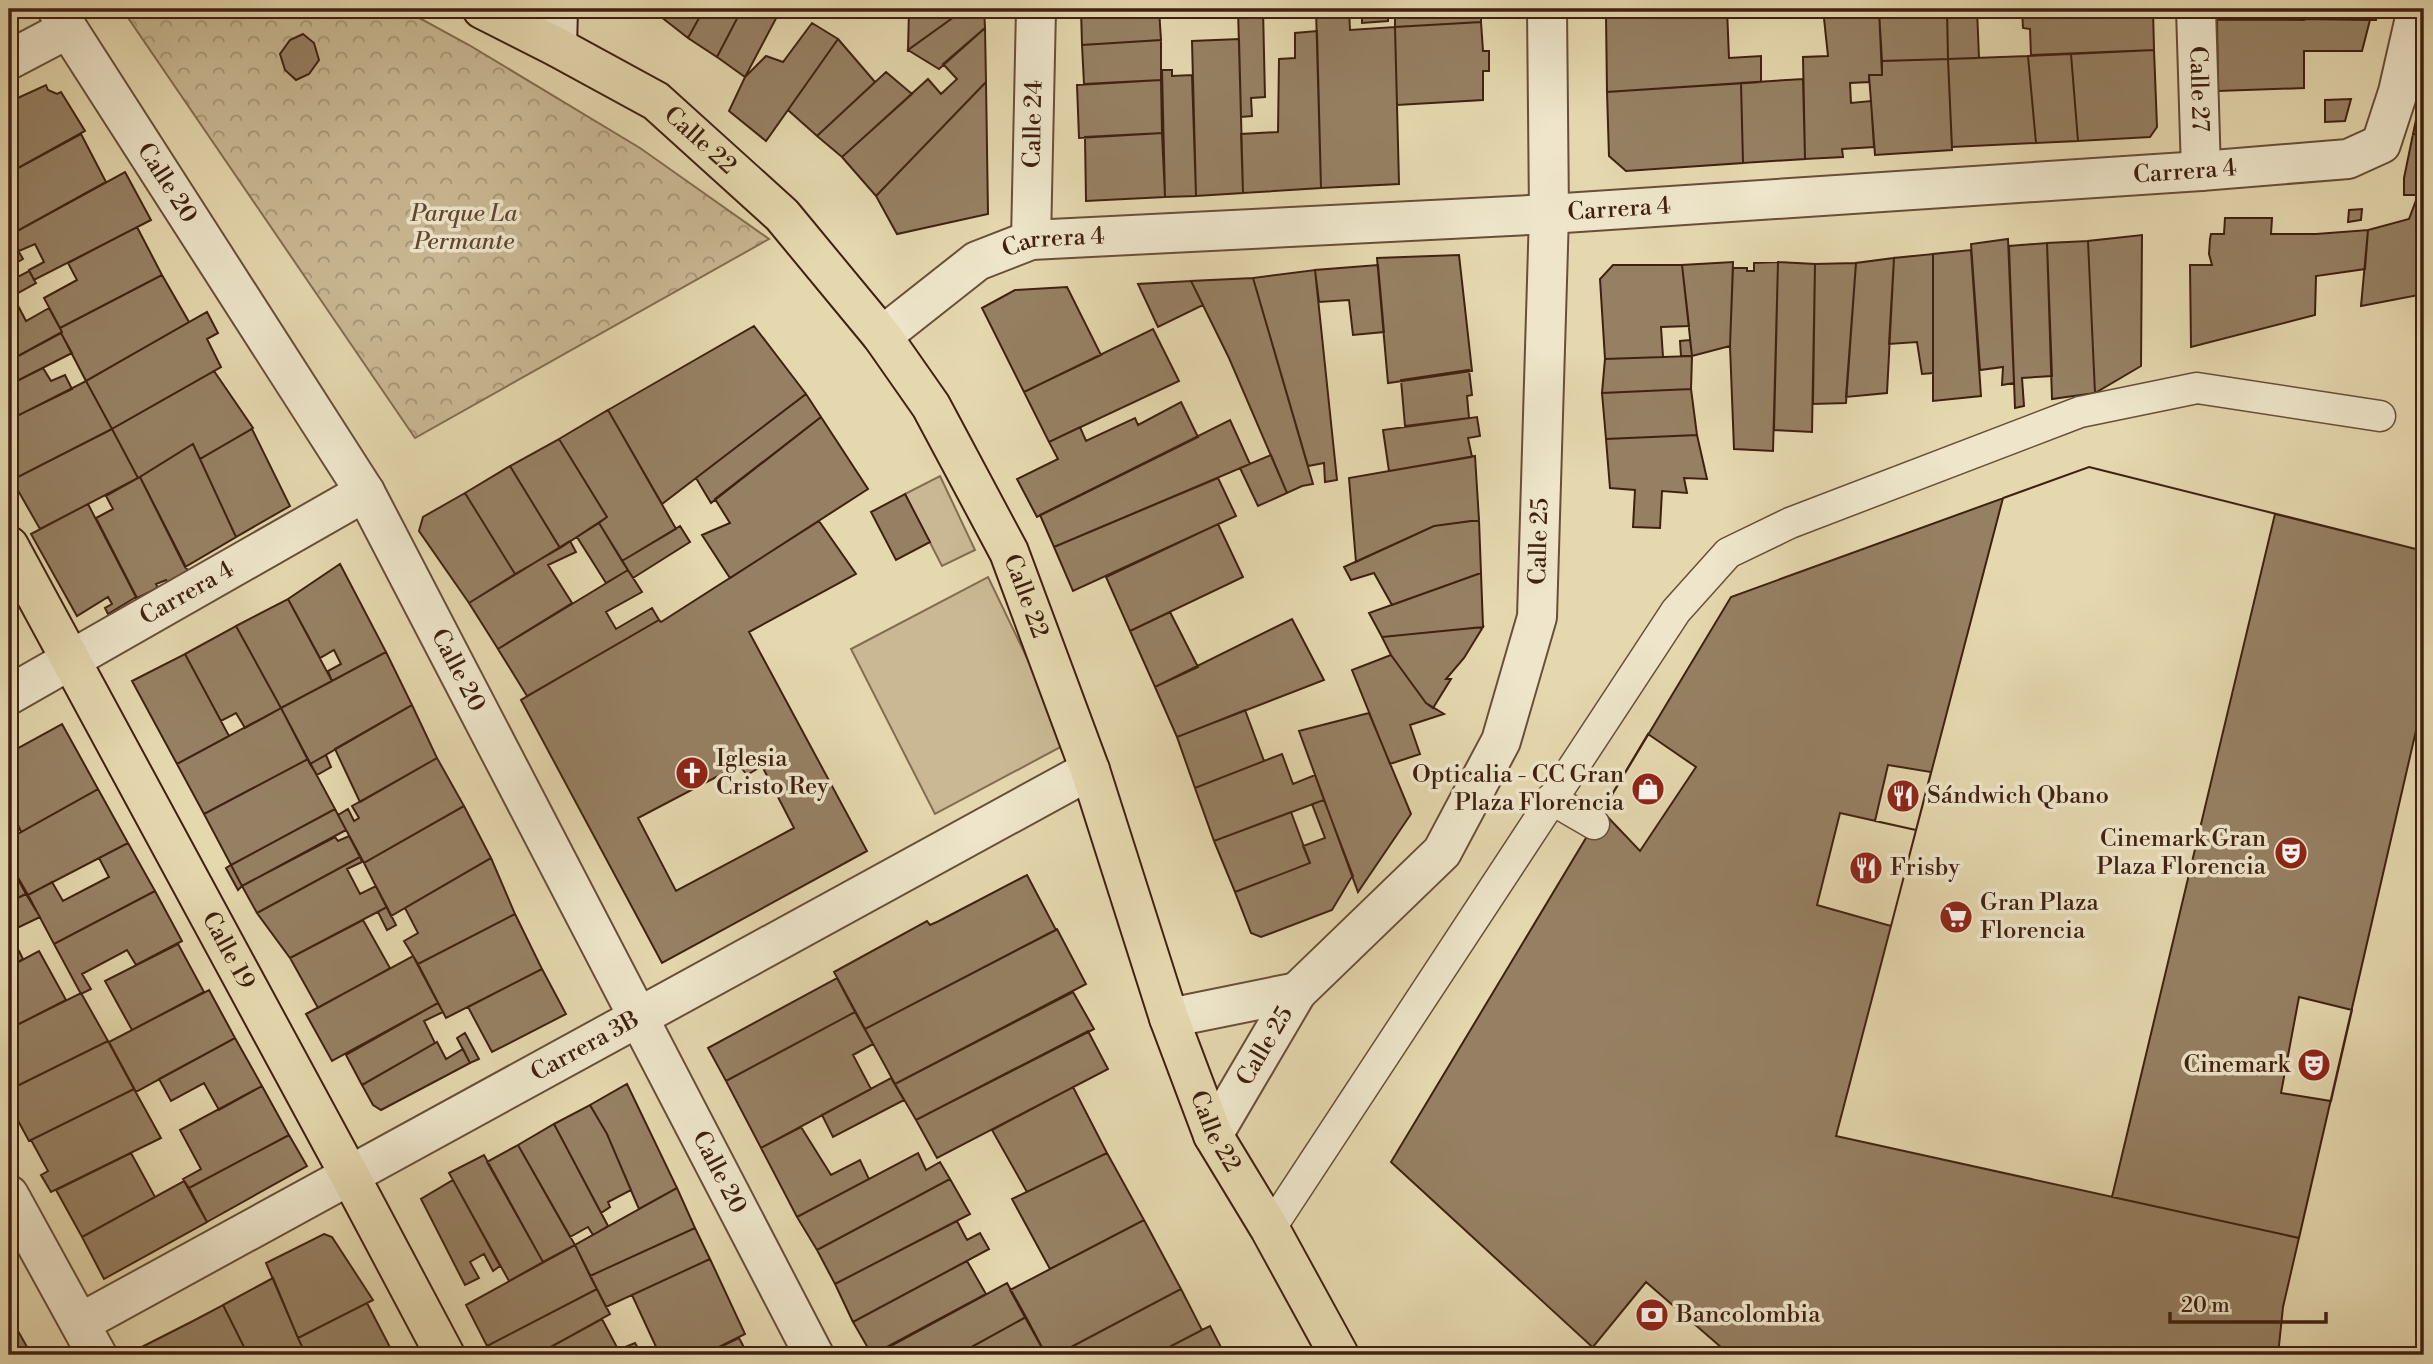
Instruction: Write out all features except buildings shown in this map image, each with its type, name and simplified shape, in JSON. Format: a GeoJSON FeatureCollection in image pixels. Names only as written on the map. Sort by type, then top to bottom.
{"type":"FeatureCollection","features":[{"type":"Feature","properties":{"kind":"main road","name":"Calle 22"},"geometry":{"type":"LineString","coordinates":[[482,9],[656,101],[782,215],[882,336],[931,406],[1009,552],[1090,770],[1169,1018],[1213,1135],[1270,1229],[1339,1355]]}},
{"type":"Feature","properties":{"kind":"main road","name":"Calle 19"},"geometry":{"type":"LineString","coordinates":[[9,546],[445,1355]]}},
{"type":"Feature","properties":{"kind":"street"},"geometry":{"type":"LineString","coordinates":[[557,47],[558,9]]}},
{"type":"Feature","properties":{"kind":"street","name":"Calle 24"},"geometry":{"type":"LineString","coordinates":[[1031,240],[1036,9]]}},
{"type":"Feature","properties":{"kind":"street","name":"Calle 25"},"geometry":{"type":"LineString","coordinates":[[1213,1135],[1297,992],[1443,852],[1501,741],[1537,617],[1549,214],[1547,9]]}},
{"type":"Feature","properties":{"kind":"street","name":"Calle 27"},"geometry":{"type":"LineString","coordinates":[[2196,9],[2201,171]]}},
{"type":"Feature","properties":{"kind":"street","name":"Carrera 4"},"geometry":{"type":"LineString","coordinates":[[882,336],[977,261],[1031,240],[1549,214],[2348,159],[2381,144],[2398,92],[2417,9]]}},
{"type":"Feature","properties":{"kind":"street"},"geometry":{"type":"LineString","coordinates":[[9,60],[63,19]]}},
{"type":"Feature","properties":{"kind":"street","name":"Calle 20"},"geometry":{"type":"LineString","coordinates":[[63,19],[365,492],[814,1355]]}},
{"type":"Feature","properties":{"kind":"street","name":"Carrera 4"},"geometry":{"type":"LineString","coordinates":[[9,695],[365,492]]}},
{"type":"Feature","properties":{"kind":"street","name":"Carrera 3B"},"geometry":{"type":"LineString","coordinates":[[88,1339],[350,1176],[1090,770]]}},
{"type":"Feature","properties":{"kind":"street","name":"Calle 25"},"geometry":{"type":"LineString","coordinates":[[1169,1018],[1297,992]]}},
{"type":"Feature","properties":{"kind":"street"},"geometry":{"type":"LineString","coordinates":[[9,1195],[88,1339]]}},
{"type":"Feature","properties":{"kind":"lane"},"geometry":{"type":"LineString","coordinates":[[1270,1229],[1676,611],[1728,553],[1790,523],[2080,412],[2197,388],[2380,416]]}},
{"type":"Feature","properties":{"kind":"lane"},"geometry":{"type":"LineString","coordinates":[[1550,799],[1594,824]]}},
{"type":"Feature","properties":{"kind":"green space","name":"Parque La Permante"},"geometry":{"type":"Polygon","coordinates":[[[122,9],[403,9],[469,45],[640,148],[769,239],[415,438],[122,9]]]}},
{"type":"Feature","properties":{"kind":"green space"},"geometry":{"type":"Polygon","coordinates":[[[940,476],[975,550],[942,566],[905,494],[940,476]]]}},
{"type":"Feature","properties":{"kind":"green space"},"geometry":{"type":"Polygon","coordinates":[[[988,577],[1068,743],[935,814],[851,649],[988,577]]]}},
{"type":"Feature","properties":{"kind":"place","name":"Iglesia Cristo Rey"},"geometry":{"type":"Point","coordinates":[692,773]}},
{"type":"Feature","properties":{"kind":"place","name":"Opticalia - CC Gran Plaza Florencia"},"geometry":{"type":"Point","coordinates":[1648,789]}},
{"type":"Feature","properties":{"kind":"place","name":"Sándwich Qbano"},"geometry":{"type":"Point","coordinates":[1903,796]}},
{"type":"Feature","properties":{"kind":"place","name":"Cinemark Gran Plaza Florencia"},"geometry":{"type":"Point","coordinates":[2291,853]}},
{"type":"Feature","properties":{"kind":"place","name":"Frisby"},"geometry":{"type":"Point","coordinates":[1866,868]}},
{"type":"Feature","properties":{"kind":"place","name":"Gran Plaza Florencia"},"geometry":{"type":"Point","coordinates":[1956,917]}},
{"type":"Feature","properties":{"kind":"place","name":"Cinemark"},"geometry":{"type":"Point","coordinates":[2314,1065]}},
{"type":"Feature","properties":{"kind":"place","name":"Bancolombia"},"geometry":{"type":"Point","coordinates":[1652,1315]}}]}
